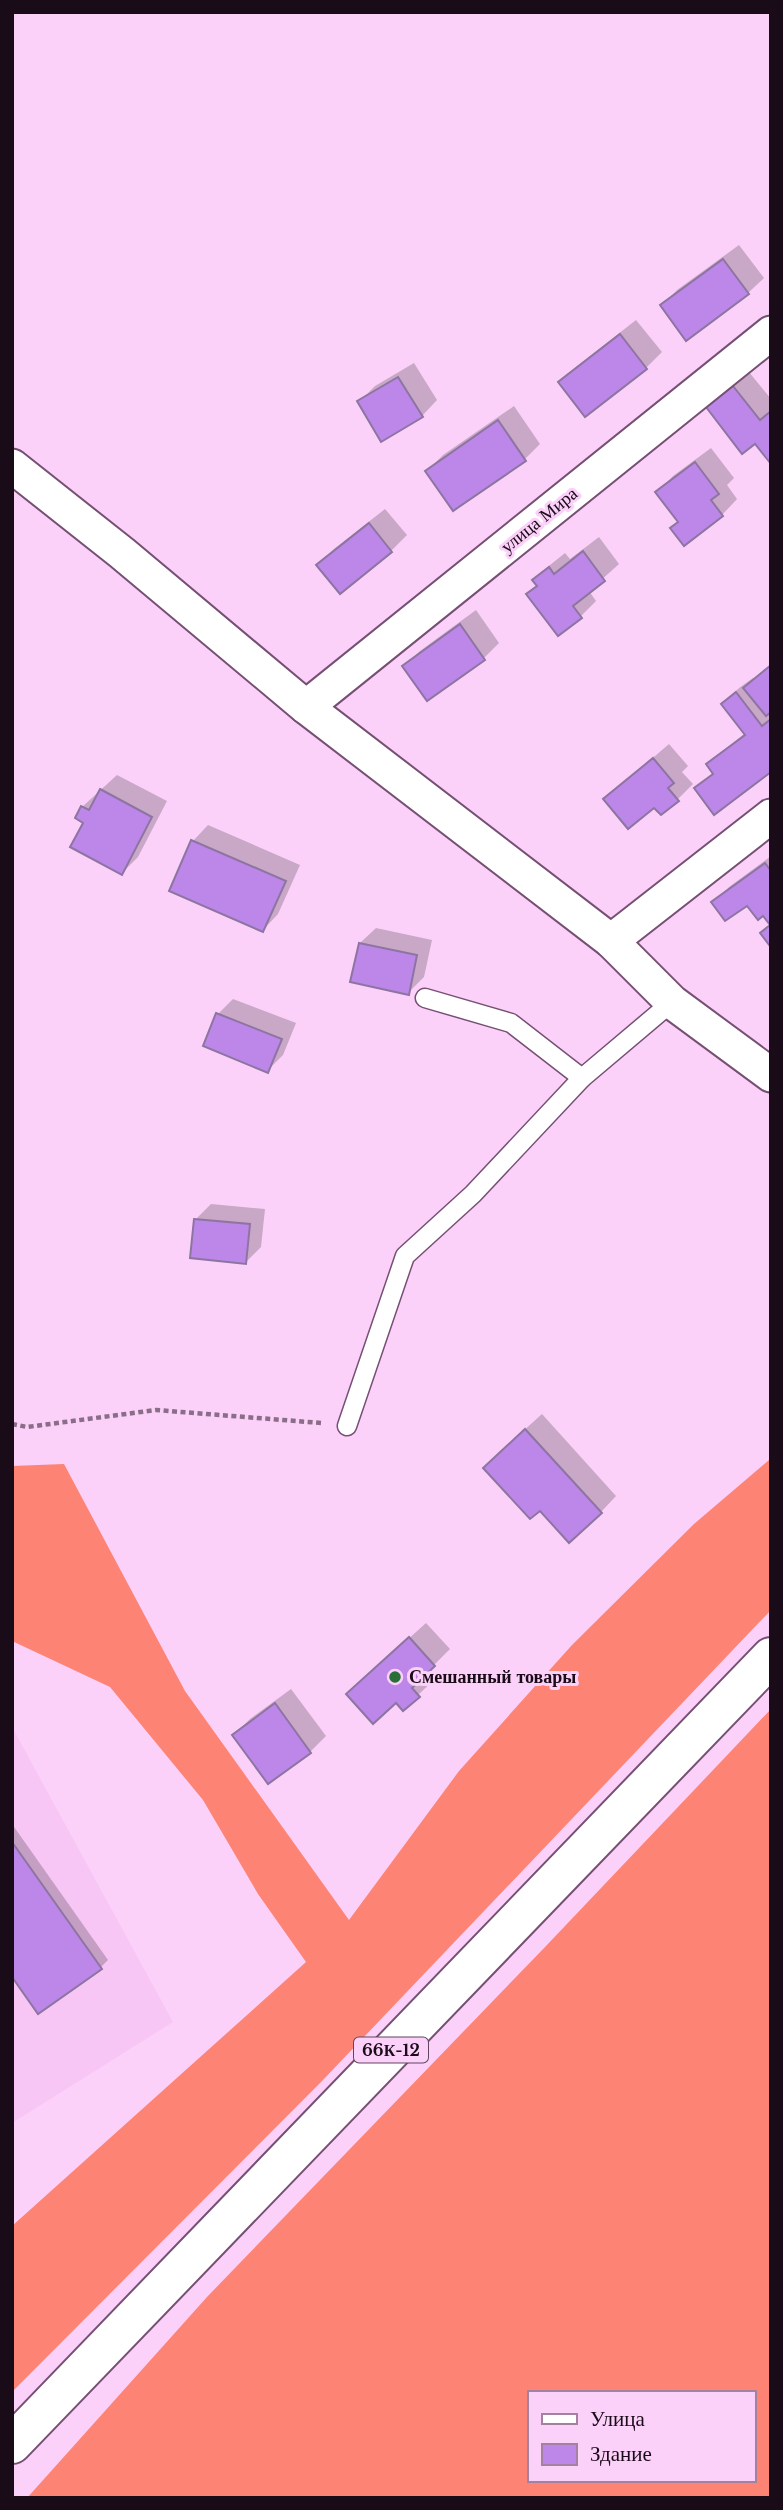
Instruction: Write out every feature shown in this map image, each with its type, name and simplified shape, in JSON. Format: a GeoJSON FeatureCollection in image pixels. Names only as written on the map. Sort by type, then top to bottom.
{"type":"FeatureCollection","features":[{"type":"Feature","properties":{"kind":"main road","name":"66К-12"},"geometry":{"type":"LineString","coordinates":[[12,2444],[771,1657]]}},
{"type":"Feature","properties":{"kind":"street","name":"улица Мира"},"geometry":{"type":"LineString","coordinates":[[306,707],[771,333]]}},
{"type":"Feature","properties":{"kind":"street"},"geometry":{"type":"LineString","coordinates":[[12,466],[122,553],[306,707],[611,941],[671,1002],[771,1075]]}},
{"type":"Feature","properties":{"kind":"street"},"geometry":{"type":"LineString","coordinates":[[611,941],[771,816]]}},
{"type":"Feature","properties":{"kind":"lane"},"geometry":{"type":"LineString","coordinates":[[425,998],[511,1023],[582,1078]]}},
{"type":"Feature","properties":{"kind":"lane"},"geometry":{"type":"LineString","coordinates":[[347,1426],[405,1256],[473,1194],[582,1078],[671,1002]]}},
{"type":"Feature","properties":{"kind":"path"},"geometry":{"type":"LineString","coordinates":[[12,1424],[27,1427],[156,1410],[347,1426]]}},
{"type":"Feature","properties":{"kind":"shaded area"},"geometry":{"type":"Polygon","coordinates":[[[769,1460],[771,1610],[322,2081],[12,2392],[12,2226],[306,1962],[258,1894],[203,1800],[110,1687],[12,1641],[12,1466],[64,1464],[185,1691],[349,1920],[459,1771],[572,1645],[694,1524],[769,1460]]]}},
{"type":"Feature","properties":{"kind":"shaded area"},"geometry":{"type":"Polygon","coordinates":[[[771,1709],[771,2498],[27,2498],[207,2297],[771,1709]]]}},
{"type":"Feature","properties":{"kind":"shaded area"},"geometry":{"type":"Polygon","coordinates":[[[12,1727],[173,2022],[12,2123],[12,1727]]]}},
{"type":"Feature","properties":{"kind":"building"},"geometry":{"type":"Polygon","coordinates":[[[723,259],[749,294],[686,341],[660,305],[723,259]]]}},
{"type":"Feature","properties":{"kind":"building"},"geometry":{"type":"Polygon","coordinates":[[[620,334],[647,369],[585,417],[558,382],[620,334]]]}},
{"type":"Feature","properties":{"kind":"building"},"geometry":{"type":"Polygon","coordinates":[[[398,377],[423,417],[381,442],[357,401],[398,377]]]}},
{"type":"Feature","properties":{"kind":"building"},"geometry":{"type":"Polygon","coordinates":[[[733,386],[760,420],[771,411],[771,464],[755,444],[742,454],[706,407],[733,386]]]}},
{"type":"Feature","properties":{"kind":"building"},"geometry":{"type":"Polygon","coordinates":[[[498,420],[526,461],[453,511],[425,471],[498,420]]]}},
{"type":"Feature","properties":{"kind":"building"},"geometry":{"type":"Polygon","coordinates":[[[695,462],[719,494],[711,500],[723,516],[684,546],[670,528],[678,522],[655,492],[695,462]]]}},
{"type":"Feature","properties":{"kind":"building"},"geometry":{"type":"Polygon","coordinates":[[[369,523],[392,552],[340,594],[316,565],[369,523]]]}},
{"type":"Feature","properties":{"kind":"building"},"geometry":{"type":"Polygon","coordinates":[[[583,551],[605,581],[573,606],[582,618],[558,636],[526,594],[537,586],[532,580],[549,567],[554,574],[583,551]]]}},
{"type":"Feature","properties":{"kind":"building"},"geometry":{"type":"Polygon","coordinates":[[[460,624],[485,660],[427,701],[402,666],[460,624]]]}},
{"type":"Feature","properties":{"kind":"building"},"geometry":{"type":"Polygon","coordinates":[[[771,665],[771,712],[766,716],[743,688],[771,665]]]}},
{"type":"Feature","properties":{"kind":"building"},"geometry":{"type":"Polygon","coordinates":[[[736,692],[762,726],[771,719],[771,772],[714,815],[694,788],[713,774],[706,764],[745,735],[721,704],[736,692]]]}},
{"type":"Feature","properties":{"kind":"building"},"geometry":{"type":"Polygon","coordinates":[[[653,758],[674,783],[668,788],[679,801],[661,815],[654,808],[628,829],[603,799],[653,758]]]}},
{"type":"Feature","properties":{"kind":"building"},"geometry":{"type":"Polygon","coordinates":[[[100,789],[152,817],[122,875],[70,847],[83,823],[75,818],[81,806],[89,810],[100,789]]]}},
{"type":"Feature","properties":{"kind":"building"},"geometry":{"type":"Polygon","coordinates":[[[191,840],[286,881],[263,932],[169,891],[191,840]]]}},
{"type":"Feature","properties":{"kind":"building"},"geometry":{"type":"Polygon","coordinates":[[[765,863],[771,871],[770,946],[760,933],[770,925],[763,916],[758,920],[747,906],[725,921],[711,902],[765,863]]]}},
{"type":"Feature","properties":{"kind":"building"},"geometry":{"type":"Polygon","coordinates":[[[359,943],[417,955],[409,995],[350,982],[359,943]]]}},
{"type":"Feature","properties":{"kind":"building"},"geometry":{"type":"Polygon","coordinates":[[[216,1013],[282,1039],[268,1073],[203,1046],[216,1013]]]}},
{"type":"Feature","properties":{"kind":"building"},"geometry":{"type":"Polygon","coordinates":[[[194,1219],[250,1224],[246,1264],[190,1258],[194,1219]]]}},
{"type":"Feature","properties":{"kind":"building"},"geometry":{"type":"Polygon","coordinates":[[[525,1429],[602,1513],[569,1543],[540,1511],[530,1519],[483,1468],[525,1429]]]}},
{"type":"Feature","properties":{"kind":"building","name":"Смешанный товары"},"geometry":{"type":"Polygon","coordinates":[[[409,1637],[435,1666],[412,1688],[420,1697],[403,1711],[396,1703],[373,1724],[346,1694],[409,1637]]]}},
{"type":"Feature","properties":{"kind":"building"},"geometry":{"type":"Polygon","coordinates":[[[275,1703],[311,1753],[268,1784],[232,1735],[275,1703]]]}},
{"type":"Feature","properties":{"kind":"building"},"geometry":{"type":"Polygon","coordinates":[[[12,1842],[102,1969],[38,2014],[12,1977],[12,1842]]]}},
{"type":"Feature","properties":{"kind":"place","name":"Смешанный товары"},"geometry":{"type":"Point","coordinates":[395,1677]}}]}
